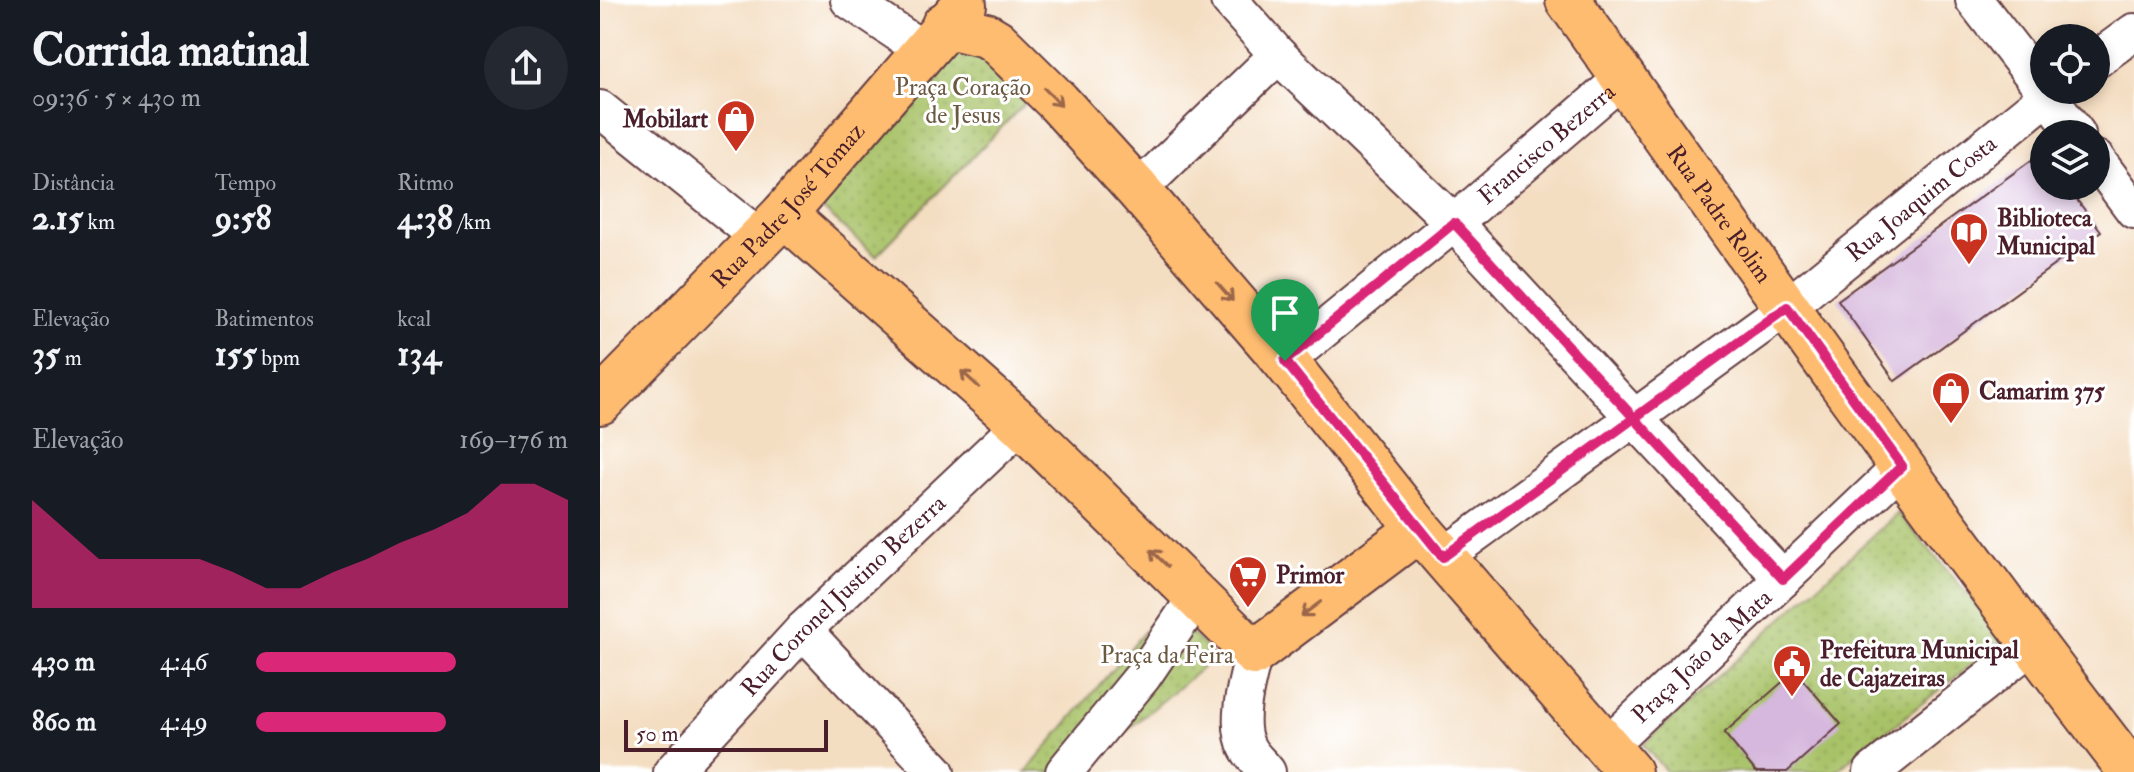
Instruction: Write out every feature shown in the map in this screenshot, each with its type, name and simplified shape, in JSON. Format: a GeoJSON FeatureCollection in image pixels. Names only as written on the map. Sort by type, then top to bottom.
{"type":"FeatureCollection","features":[{"type":"Feature","properties":{"kind":"main road","name":"Rua Padre Rolim"},"geometry":{"type":"LineString","coordinates":[[1568,0],[2032,645],[2131,772]]}},
{"type":"Feature","properties":{"kind":"main road"},"geometry":{"type":"LineString","coordinates":[[946,25],[986,35],[996,41],[1058,102],[1285,361],[1431,543],[1618,760]]}},
{"type":"Feature","properties":{"kind":"main road","name":"Rua Padre José Tomaz"},"geometry":{"type":"LineString","coordinates":[[600,402],[772,226],[946,25]]}},
{"type":"Feature","properties":{"kind":"main road"},"geometry":{"type":"LineString","coordinates":[[772,226],[1021,424],[1254,653],[1431,543]]}},
{"type":"Feature","properties":{"kind":"street"},"geometry":{"type":"LineString","coordinates":[[849,0],[946,25]]}},
{"type":"Feature","properties":{"kind":"street"},"geometry":{"type":"LineString","coordinates":[[1229,0],[1278,55],[1454,223],[1783,579]]}},
{"type":"Feature","properties":{"kind":"street"},"geometry":{"type":"LineString","coordinates":[[1974,0],[2030,69]]}},
{"type":"Feature","properties":{"kind":"street"},"geometry":{"type":"LineString","coordinates":[[2110,50],[2134,32]]}},
{"type":"Feature","properties":{"kind":"street"},"geometry":{"type":"LineString","coordinates":[[1138,190],[1278,55]]}},
{"type":"Feature","properties":{"kind":"street","name":"Francisco Bezerra"},"geometry":{"type":"LineString","coordinates":[[1285,361],[1454,223],[1623,78]]}},
{"type":"Feature","properties":{"kind":"street","name":"Rua Joaquim Costa"},"geometry":{"type":"LineString","coordinates":[[1431,543],[1634,418],[1787,307],[2032,104]]}},
{"type":"Feature","properties":{"kind":"street"},"geometry":{"type":"LineString","coordinates":[[600,109],[772,226]]}},
{"type":"Feature","properties":{"kind":"street"},"geometry":{"type":"LineString","coordinates":[[2110,178],[2134,210]]}},
{"type":"Feature","properties":{"kind":"street","name":"Rua Coronel Justino Bezerra"},"geometry":{"type":"LineString","coordinates":[[672,772],[803,630],[1021,424]]}},
{"type":"Feature","properties":{"kind":"street","name":"Praça João da Mata"},"geometry":{"type":"LineString","coordinates":[[1618,760],[1783,579],[1902,466]]}},
{"type":"Feature","properties":{"kind":"street"},"geometry":{"type":"LineString","coordinates":[[1064,772],[1143,676],[1197,596]]}},
{"type":"Feature","properties":{"kind":"street"},"geometry":{"type":"LineString","coordinates":[[803,630],[936,772]]}},
{"type":"Feature","properties":{"kind":"street"},"geometry":{"type":"LineString","coordinates":[[1872,772],[2032,645]]}},
{"type":"Feature","properties":{"kind":"street"},"geometry":{"type":"LineString","coordinates":[[1254,653],[1242,717],[1246,746],[1267,772]]}},
{"type":"Feature","properties":{"kind":"green space","name":"Praça Coração de Jesus"},"geometry":{"type":"Polygon","coordinates":[[[953,45],[990,62],[1030,98],[876,256],[811,199],[953,45]]]}},
{"type":"Feature","properties":{"kind":"green space"},"geometry":{"type":"Polygon","coordinates":[[[1898,513],[2005,638],[1835,772],[1667,772],[1643,745],[1898,513]]]}},
{"type":"Feature","properties":{"kind":"green space","name":"Praça da Feira"},"geometry":{"type":"Polygon","coordinates":[[[1165,607],[1215,657],[1082,768],[1060,772],[1026,772],[1165,607]]]}},
{"type":"Feature","properties":{"kind":"building","name":"Biblioteca Municipal"},"geometry":{"type":"Polygon","coordinates":[[[2030,161],[2030,200],[2077,200],[2101,231],[1895,381],[1838,300],[2030,161]]]}},
{"type":"Feature","properties":{"kind":"building","name":"Prefeitura Municipal de Cajazeiras"},"geometry":{"type":"Polygon","coordinates":[[[1795,671],[1841,724],[1787,772],[1756,772],[1724,733],[1795,671]]]}},
{"type":"Feature","properties":{"kind":"place","name":"Mobilart"},"geometry":{"type":"Point","coordinates":[736,153]}},
{"type":"Feature","properties":{"kind":"place","name":"Biblioteca Municipal"},"geometry":{"type":"Point","coordinates":[1969,266]}},
{"type":"Feature","properties":{"kind":"place","name":"Camarim 375"},"geometry":{"type":"Point","coordinates":[1951,425]}},
{"type":"Feature","properties":{"kind":"place","name":"Primor"},"geometry":{"type":"Point","coordinates":[1248,609]}},
{"type":"Feature","properties":{"kind":"place","name":"Prefeitura Municipal de Cajazeiras"},"geometry":{"type":"Point","coordinates":[1792,698]}},
{"type":"Feature","properties":{"kind":"route"},"geometry":{"type":"LineString","coordinates":[[1285,361],[1443,557],[1634,418],[1787,307],[1902,466],[1783,579],[1634,418],[1454,223],[1285,361]]}}]}
